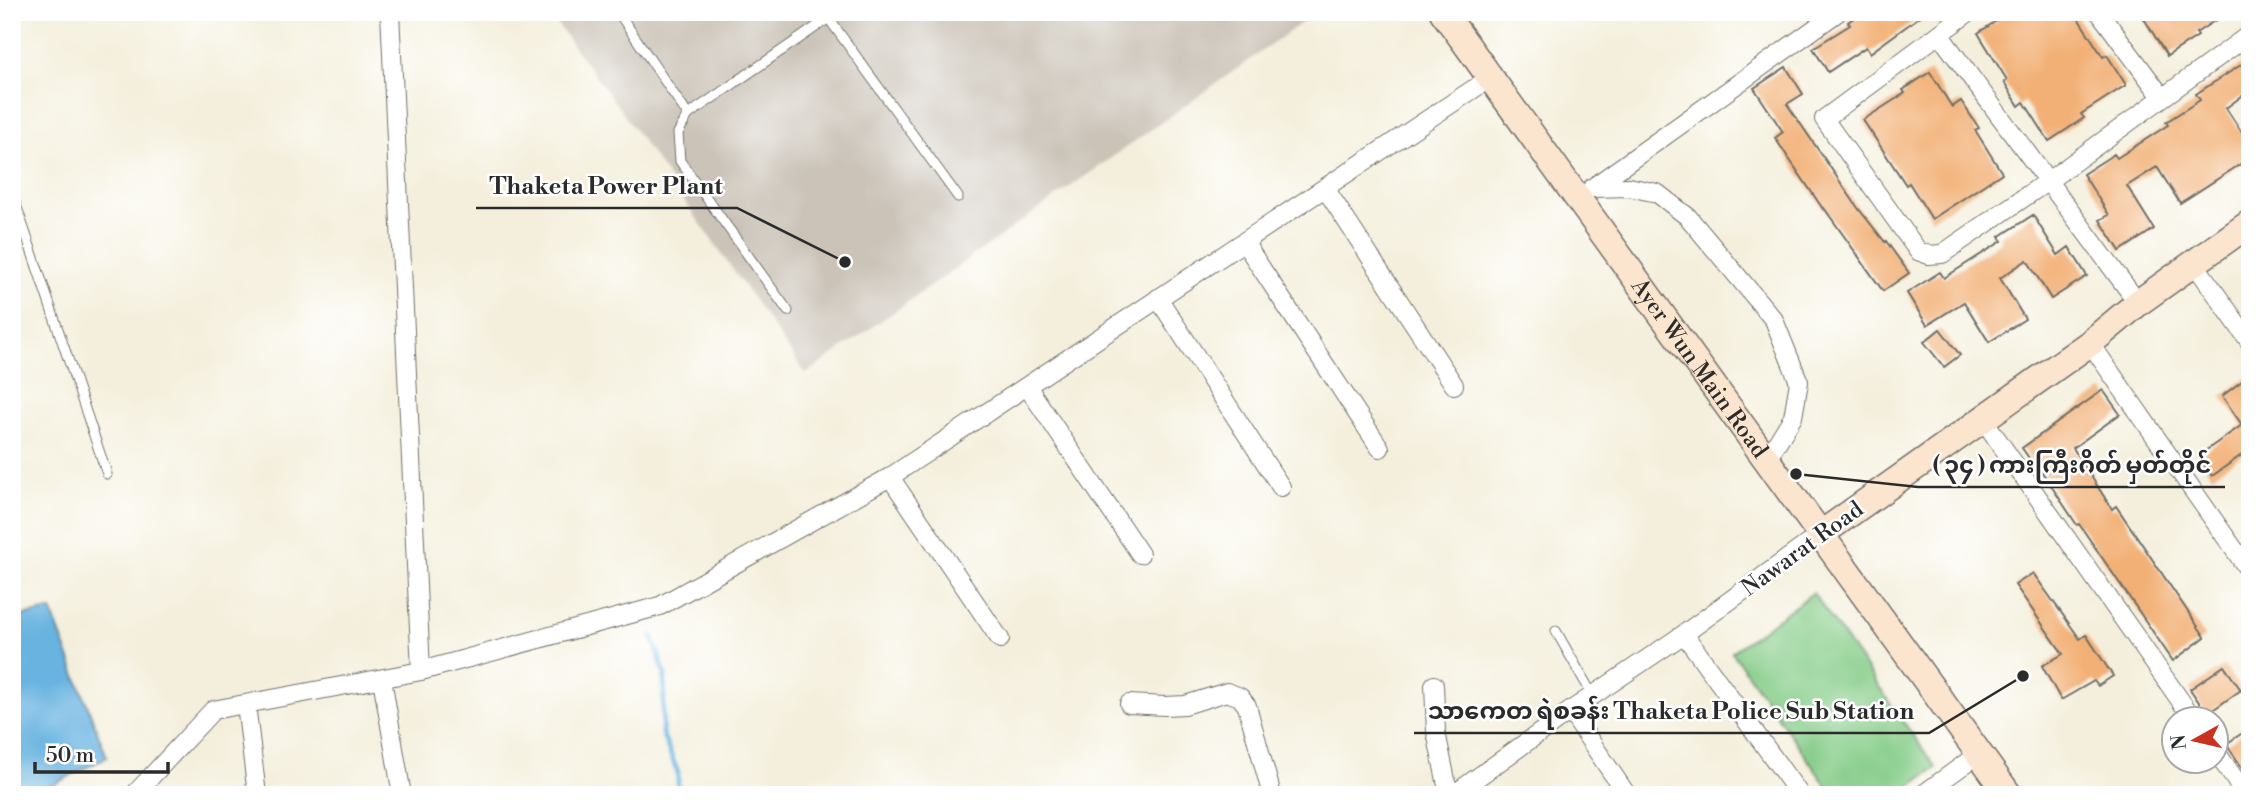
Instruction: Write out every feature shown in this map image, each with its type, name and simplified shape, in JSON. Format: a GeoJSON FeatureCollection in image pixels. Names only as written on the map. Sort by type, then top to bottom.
{"type":"FeatureCollection","features":[{"type":"Feature","properties":{"kind":"main road","name":"Ayer Wun Main Road"},"geometry":{"type":"LineString","coordinates":[[1443,12],[1490,78],[1585,193],[1767,460],[2009,795]]}},
{"type":"Feature","properties":{"kind":"main road","name":"Nawarat Road"},"geometry":{"type":"LineString","coordinates":[[1821,534],[2090,343],[2138,303],[2250,223]]}},
{"type":"Feature","properties":{"kind":"street"},"geometry":{"type":"LineString","coordinates":[[390,12],[421,671]]}},
{"type":"Feature","properties":{"kind":"street"},"geometry":{"type":"LineString","coordinates":[[1585,193],[1838,12]]}},
{"type":"Feature","properties":{"kind":"street"},"geometry":{"type":"LineString","coordinates":[[1969,12],[1824,119],[1918,251],[1929,255],[1942,254],[2048,181],[2250,34]]}},
{"type":"Feature","properties":{"kind":"street"},"geometry":{"type":"LineString","coordinates":[[2099,12],[2162,97]]}},
{"type":"Feature","properties":{"kind":"street"},"geometry":{"type":"LineString","coordinates":[[1939,34],[2138,303]]}},
{"type":"Feature","properties":{"kind":"street"},"geometry":{"type":"LineString","coordinates":[[134,795],[213,710],[421,671],[660,606],[890,477],[1490,78]]}},
{"type":"Feature","properties":{"kind":"street"},"geometry":{"type":"LineString","coordinates":[[1585,193],[1629,187],[1657,193],[1688,217],[1774,320],[1799,382],[1793,417],[1767,460]]}},
{"type":"Feature","properties":{"kind":"street"},"geometry":{"type":"LineString","coordinates":[[1325,188],[1454,385]]}},
{"type":"Feature","properties":{"kind":"street"},"geometry":{"type":"LineString","coordinates":[[1244,242],[1380,448]]}},
{"type":"Feature","properties":{"kind":"street"},"geometry":{"type":"LineString","coordinates":[[2194,263],[2250,342]]}},
{"type":"Feature","properties":{"kind":"street"},"geometry":{"type":"LineString","coordinates":[[1158,298],[1281,487]]}},
{"type":"Feature","properties":{"kind":"street"},"geometry":{"type":"LineString","coordinates":[[2090,343],[2250,572]]}},
{"type":"Feature","properties":{"kind":"street"},"geometry":{"type":"LineString","coordinates":[[1027,386],[1140,554]]}},
{"type":"Feature","properties":{"kind":"street"},"geometry":{"type":"LineString","coordinates":[[1983,419],[2185,706]]}},
{"type":"Feature","properties":{"kind":"street"},"geometry":{"type":"LineString","coordinates":[[890,477],[1000,639]]}},
{"type":"Feature","properties":{"kind":"street","name":"Nawarat Road"},"geometry":{"type":"LineString","coordinates":[[1456,793],[1684,634],[1821,534]]}},
{"type":"Feature","properties":{"kind":"street"},"geometry":{"type":"LineString","coordinates":[[1684,634],[1800,795]]}},
{"type":"Feature","properties":{"kind":"street"},"geometry":{"type":"LineString","coordinates":[[382,678],[402,795]]}},
{"type":"Feature","properties":{"kind":"street"},"geometry":{"type":"LineString","coordinates":[[1434,685],[1436,732],[1456,793]]}},
{"type":"Feature","properties":{"kind":"street"},"geometry":{"type":"LineString","coordinates":[[1129,704],[1185,705],[1227,692],[1240,697],[1247,706],[1272,795]]}},
{"type":"Feature","properties":{"kind":"street"},"geometry":{"type":"LineString","coordinates":[[246,704],[257,795]]}},
{"type":"Feature","properties":{"kind":"street"},"geometry":{"type":"LineString","coordinates":[[1570,711],[1628,795]]}},
{"type":"Feature","properties":{"kind":"street"},"geometry":{"type":"LineString","coordinates":[[1922,795],[1980,753]]}},
{"type":"Feature","properties":{"kind":"street"},"geometry":{"type":"LineString","coordinates":[[2230,771],[2246,795]]}},
{"type":"Feature","properties":{"kind":"lane"},"geometry":{"type":"LineString","coordinates":[[618,12],[688,115]]}},
{"type":"Feature","properties":{"kind":"lane"},"geometry":{"type":"LineString","coordinates":[[788,311],[680,161],[678,133],[688,115],[826,15],[958,197]]}},
{"type":"Feature","properties":{"kind":"lane"},"geometry":{"type":"LineString","coordinates":[[12,193],[107,474]]}},
{"type":"Feature","properties":{"kind":"lane"},"geometry":{"type":"LineString","coordinates":[[1556,631],[1592,696]]}},
{"type":"Feature","properties":{"kind":"shaded area"},"geometry":{"type":"Polygon","coordinates":[[[563,12],[1317,12],[806,374],[557,24],[563,12]]]}},
{"type":"Feature","properties":{"kind":"green space"},"geometry":{"type":"Polygon","coordinates":[[[1813,593],[1936,768],[1898,795],[1833,795],[1732,652],[1813,593]]]}},
{"type":"Feature","properties":{"kind":"water"},"geometry":{"type":"Polygon","coordinates":[[[51,610],[107,757],[33,795],[12,795],[12,618],[51,610]]]}},
{"type":"Feature","properties":{"kind":"building"},"geometry":{"type":"Polygon","coordinates":[[[1862,12],[1926,12],[1870,53],[1866,47],[1828,72],[1813,48],[1850,25],[1848,22],[1862,12]]]}},
{"type":"Feature","properties":{"kind":"building"},"geometry":{"type":"Polygon","coordinates":[[[2010,12],[2074,12],[2103,57],[2107,55],[2126,85],[2081,114],[2084,118],[2049,141],[2024,102],[2019,106],[2004,82],[2007,80],[1978,33],[2010,12]]]}},
{"type":"Feature","properties":{"kind":"building"},"geometry":{"type":"Polygon","coordinates":[[[2140,12],[2228,12],[2167,56],[2140,12]]]}},
{"type":"Feature","properties":{"kind":"building"},"geometry":{"type":"Polygon","coordinates":[[[2250,59],[2250,90],[2226,108],[2250,145],[2250,158],[2180,203],[2157,167],[2127,186],[2154,229],[2120,251],[2100,220],[2109,215],[2083,174],[2114,154],[2117,158],[2168,125],[2166,122],[2200,100],[2196,94],[2250,59]]]}},
{"type":"Feature","properties":{"kind":"building"},"geometry":{"type":"Polygon","coordinates":[[[1786,67],[1803,94],[1787,104],[1858,208],[1909,273],[1883,291],[1775,138],[1783,132],[1754,88],[1786,67]]]}},
{"type":"Feature","properties":{"kind":"building"},"geometry":{"type":"Polygon","coordinates":[[[1930,72],[1952,107],[1961,101],[1979,128],[1975,130],[2002,173],[1932,219],[1863,120],[1905,93],[1903,90],[1930,72]]]}},
{"type":"Feature","properties":{"kind":"building"},"geometry":{"type":"Polygon","coordinates":[[[2033,215],[2058,255],[2069,247],[2087,276],[2051,299],[2027,260],[2000,278],[2025,319],[1989,342],[1964,302],[1927,325],[1907,293],[1940,272],[1944,278],[2002,241],[1999,237],[2033,215]]]}},
{"type":"Feature","properties":{"kind":"building"},"geometry":{"type":"Polygon","coordinates":[[[1940,329],[1960,355],[1944,367],[1924,342],[1940,329]]]}},
{"type":"Feature","properties":{"kind":"building"},"geometry":{"type":"Polygon","coordinates":[[[2250,375],[2250,449],[2212,476],[2198,456],[2242,425],[2222,396],[2250,375]]]}},
{"type":"Feature","properties":{"kind":"building"},"geometry":{"type":"Polygon","coordinates":[[[2103,390],[2120,414],[2073,448],[2112,509],[2116,506],[2205,637],[2173,661],[2079,524],[2077,525],[2042,472],[2040,474],[2022,448],[2103,390]]]}},
{"type":"Feature","properties":{"kind":"building"},"geometry":{"type":"Polygon","coordinates":[[[2033,573],[2080,639],[2086,635],[2113,676],[2098,686],[2094,681],[2061,700],[2042,666],[2063,654],[2015,585],[2033,573]]]}},
{"type":"Feature","properties":{"kind":"building"},"geometry":{"type":"Polygon","coordinates":[[[2224,666],[2241,690],[2218,706],[2202,706],[2190,689],[2224,666]]]}},
{"type":"Feature","properties":{"kind":"building"},"geometry":{"type":"Polygon","coordinates":[[[2250,728],[2250,779],[2230,750],[2230,741],[2250,728]]]}},
{"type":"Feature","properties":{"kind":"waterway"},"geometry":{"type":"LineString","coordinates":[[652,636],[665,674],[662,733],[678,773],[678,795]]}},
{"type":"Feature","properties":{"kind":"place","name":"Thaketa Power Plant"},"geometry":{"type":"Point","coordinates":[845,262]}},
{"type":"Feature","properties":{"kind":"place","name":"( ၃၄ ) ကားကြီးဂိတ် မှတ်တိုင်"},"geometry":{"type":"Point","coordinates":[1796,474]}},
{"type":"Feature","properties":{"kind":"place","name":"သာကေတ ရဲစခန်း Thaketa Police Sub Station"},"geometry":{"type":"Point","coordinates":[2023,676]}}]}
